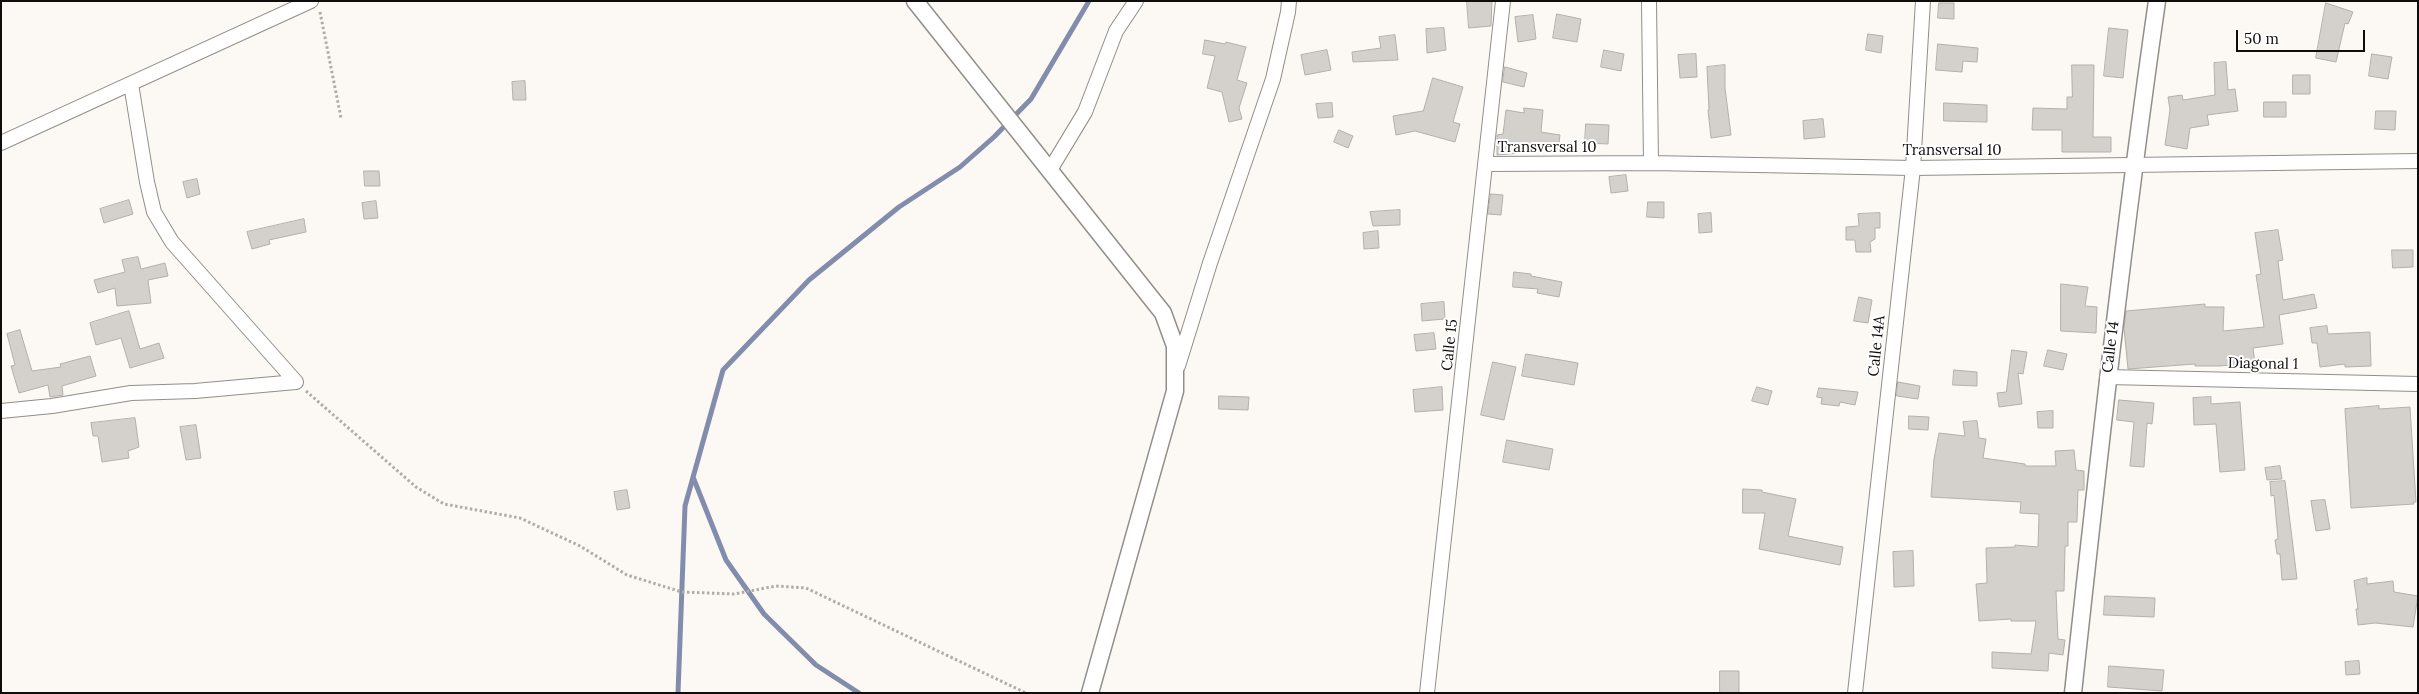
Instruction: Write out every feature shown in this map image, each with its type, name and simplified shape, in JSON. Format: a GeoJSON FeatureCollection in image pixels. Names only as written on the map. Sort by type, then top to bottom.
{"type":"FeatureCollection","features":[{"type":"Feature","properties":{"kind":"street"},"geometry":{"type":"LineString","coordinates":[[914,1],[1163,313],[1175,346],[1175,391],[1090,693]]}},
{"type":"Feature","properties":{"kind":"street"},"geometry":{"type":"LineString","coordinates":[[1050,170],[1085,112],[1116,31],[1136,1]]}},
{"type":"Feature","properties":{"kind":"street"},"geometry":{"type":"LineString","coordinates":[[1175,374],[1210,263],[1273,79],[1288,12],[1288,1]]}},
{"type":"Feature","properties":{"kind":"street","name":"Calle 15"},"geometry":{"type":"LineString","coordinates":[[1427,693],[1487,164],[1503,1]]}},
{"type":"Feature","properties":{"kind":"street"},"geometry":{"type":"LineString","coordinates":[[1649,1],[1651,163]]}},
{"type":"Feature","properties":{"kind":"street","name":"Calle 14A"},"geometry":{"type":"LineString","coordinates":[[1855,693],[1913,168],[1923,1]]}},
{"type":"Feature","properties":{"kind":"street","name":"Calle 14"},"geometry":{"type":"LineString","coordinates":[[2074,693],[2107,377],[2133,166],[2157,1]]}},
{"type":"Feature","properties":{"kind":"street"},"geometry":{"type":"LineString","coordinates":[[1,143],[131,84],[315,6]]}},
{"type":"Feature","properties":{"kind":"street"},"geometry":{"type":"LineString","coordinates":[[131,84],[147,182],[154,212],[172,242],[296,382]]}},
{"type":"Feature","properties":{"kind":"street","name":"Transversal 10"},"geometry":{"type":"LineString","coordinates":[[1487,164],[1651,163],[1913,168],[2418,161]]}},
{"type":"Feature","properties":{"kind":"street","name":"Diagonal 1"},"geometry":{"type":"LineString","coordinates":[[2107,377],[2418,384]]}},
{"type":"Feature","properties":{"kind":"street"},"geometry":{"type":"LineString","coordinates":[[1,411],[52,406],[131,393],[195,391],[296,382]]}},
{"type":"Feature","properties":{"kind":"path"},"geometry":{"type":"LineString","coordinates":[[315,6],[341,118]]}},
{"type":"Feature","properties":{"kind":"path"},"geometry":{"type":"LineString","coordinates":[[296,382],[416,487],[444,504],[520,518],[580,546],[627,575],[682,592],[734,594],[776,586],[806,588],[1026,693]]}},
{"type":"Feature","properties":{"kind":"building"},"geometry":{"type":"Polygon","coordinates":[[[1467,1],[1492,1],[1491,26],[1469,28],[1467,1]]]}},
{"type":"Feature","properties":{"kind":"building"},"geometry":{"type":"Polygon","coordinates":[[[1939,3],[1954,3],[1954,19],[1938,18],[1939,3]]]}},
{"type":"Feature","properties":{"kind":"building"},"geometry":{"type":"Polygon","coordinates":[[[2326,3],[2353,12],[2348,24],[2345,23],[2336,62],[2316,58],[2326,3]]]}},
{"type":"Feature","properties":{"kind":"building"},"geometry":{"type":"Polygon","coordinates":[[[1557,14],[1581,19],[1577,42],[1553,38],[1557,14]]]}},
{"type":"Feature","properties":{"kind":"building"},"geometry":{"type":"Polygon","coordinates":[[[1533,15],[1536,39],[1518,42],[1515,17],[1533,15]]]}},
{"type":"Feature","properties":{"kind":"building"},"geometry":{"type":"Polygon","coordinates":[[[1444,28],[1446,50],[1427,53],[1426,29],[1444,28]]]}},
{"type":"Feature","properties":{"kind":"building"},"geometry":{"type":"Polygon","coordinates":[[[2109,28],[2128,30],[2123,78],[2104,76],[2109,28]]]}},
{"type":"Feature","properties":{"kind":"building"},"geometry":{"type":"Polygon","coordinates":[[[1868,34],[1883,36],[1881,53],[1866,50],[1868,34]]]}},
{"type":"Feature","properties":{"kind":"building"},"geometry":{"type":"Polygon","coordinates":[[[1395,35],[1398,60],[1353,62],[1352,52],[1381,48],[1379,37],[1395,35]]]}},
{"type":"Feature","properties":{"kind":"building"},"geometry":{"type":"Polygon","coordinates":[[[1205,40],[1225,44],[1226,42],[1246,47],[1237,80],[1247,83],[1239,108],[1242,119],[1229,122],[1222,92],[1207,88],[1215,56],[1203,54],[1205,40]]]}},
{"type":"Feature","properties":{"kind":"building"},"geometry":{"type":"Polygon","coordinates":[[[1938,44],[1978,48],[1977,62],[1963,61],[1962,72],[1936,70],[1938,44]]]}},
{"type":"Feature","properties":{"kind":"building"},"geometry":{"type":"Polygon","coordinates":[[[1327,50],[1331,70],[1305,75],[1301,55],[1327,50]]]}},
{"type":"Feature","properties":{"kind":"building"},"geometry":{"type":"Polygon","coordinates":[[[1604,50],[1624,54],[1621,71],[1601,67],[1604,50]]]}},
{"type":"Feature","properties":{"kind":"building"},"geometry":{"type":"Polygon","coordinates":[[[1696,54],[1697,77],[1680,78],[1678,55],[1696,54]]]}},
{"type":"Feature","properties":{"kind":"building"},"geometry":{"type":"Polygon","coordinates":[[[2372,54],[2392,57],[2388,79],[2369,76],[2372,54]]]}},
{"type":"Feature","properties":{"kind":"building"},"geometry":{"type":"Polygon","coordinates":[[[2226,62],[2228,90],[2235,89],[2238,111],[2207,115],[2209,125],[2190,128],[2187,149],[2165,145],[2170,110],[2168,97],[2182,95],[2183,100],[2215,95],[2214,63],[2226,62]]]}},
{"type":"Feature","properties":{"kind":"building"},"geometry":{"type":"Polygon","coordinates":[[[1725,65],[1725,88],[1731,135],[1711,138],[1707,67],[1725,65]]]}},
{"type":"Feature","properties":{"kind":"building"},"geometry":{"type":"Polygon","coordinates":[[[2072,65],[2094,65],[2093,137],[2111,137],[2111,152],[2062,152],[2062,130],[2032,130],[2033,108],[2067,109],[2067,97],[2072,97],[2072,65]]]}},
{"type":"Feature","properties":{"kind":"building"},"geometry":{"type":"Polygon","coordinates":[[[1505,67],[1527,73],[1524,87],[1503,82],[1505,67]]]}},
{"type":"Feature","properties":{"kind":"building"},"geometry":{"type":"Polygon","coordinates":[[[2293,75],[2310,75],[2310,94],[2293,94],[2293,75]]]}},
{"type":"Feature","properties":{"kind":"building"},"geometry":{"type":"Polygon","coordinates":[[[1433,78],[1463,87],[1453,122],[1460,124],[1455,142],[1415,131],[1396,135],[1393,116],[1423,111],[1433,78]]]}},
{"type":"Feature","properties":{"kind":"building"},"geometry":{"type":"Polygon","coordinates":[[[525,81],[526,100],[513,100],[512,82],[525,81]]]}},
{"type":"Feature","properties":{"kind":"building"},"geometry":{"type":"Polygon","coordinates":[[[2264,102],[2286,102],[2286,117],[2264,117],[2264,102]]]}},
{"type":"Feature","properties":{"kind":"building"},"geometry":{"type":"Polygon","coordinates":[[[1332,103],[1333,117],[1318,118],[1316,104],[1332,103]]]}},
{"type":"Feature","properties":{"kind":"building"},"geometry":{"type":"Polygon","coordinates":[[[1944,103],[1987,105],[1987,122],[1944,121],[1944,103]]]}},
{"type":"Feature","properties":{"kind":"building"},"geometry":{"type":"Polygon","coordinates":[[[1524,108],[1543,110],[1541,132],[1560,135],[1558,151],[1520,148],[1521,153],[1497,155],[1497,135],[1503,134],[1506,110],[1524,113],[1524,108]]]}},
{"type":"Feature","properties":{"kind":"building"},"geometry":{"type":"Polygon","coordinates":[[[2376,111],[2396,111],[2395,130],[2375,129],[2376,111]]]}},
{"type":"Feature","properties":{"kind":"building"},"geometry":{"type":"Polygon","coordinates":[[[1823,119],[1825,137],[1804,139],[1803,121],[1823,119]]]}},
{"type":"Feature","properties":{"kind":"building"},"geometry":{"type":"Polygon","coordinates":[[[1586,124],[1609,125],[1608,144],[1585,143],[1586,124]]]}},
{"type":"Feature","properties":{"kind":"building"},"geometry":{"type":"Polygon","coordinates":[[[1339,130],[1353,136],[1348,148],[1334,142],[1339,130]]]}},
{"type":"Feature","properties":{"kind":"building"},"geometry":{"type":"Polygon","coordinates":[[[364,171],[379,171],[380,186],[365,186],[364,171]]]}},
{"type":"Feature","properties":{"kind":"building"},"geometry":{"type":"Polygon","coordinates":[[[1626,175],[1628,191],[1611,193],[1609,177],[1626,175]]]}},
{"type":"Feature","properties":{"kind":"building"},"geometry":{"type":"Polygon","coordinates":[[[197,179],[200,194],[187,198],[183,182],[197,179]]]}},
{"type":"Feature","properties":{"kind":"building"},"geometry":{"type":"Polygon","coordinates":[[[1491,194],[1503,195],[1501,215],[1488,214],[1491,194]]]}},
{"type":"Feature","properties":{"kind":"building"},"geometry":{"type":"Polygon","coordinates":[[[129,200],[133,214],[104,223],[100,209],[129,200]]]}},
{"type":"Feature","properties":{"kind":"building"},"geometry":{"type":"Polygon","coordinates":[[[376,201],[378,218],[364,219],[362,203],[376,201]]]}},
{"type":"Feature","properties":{"kind":"building"},"geometry":{"type":"Polygon","coordinates":[[[1648,202],[1664,202],[1664,218],[1647,217],[1648,202]]]}},
{"type":"Feature","properties":{"kind":"building"},"geometry":{"type":"Polygon","coordinates":[[[1400,210],[1400,225],[1373,226],[1370,212],[1400,210]]]}},
{"type":"Feature","properties":{"kind":"building"},"geometry":{"type":"Polygon","coordinates":[[[1711,213],[1712,232],[1699,233],[1698,214],[1711,213]]]}},
{"type":"Feature","properties":{"kind":"building"},"geometry":{"type":"Polygon","coordinates":[[[1880,213],[1880,228],[1875,228],[1875,239],[1870,242],[1871,252],[1856,252],[1855,240],[1846,240],[1846,227],[1859,226],[1858,214],[1880,213]]]}},
{"type":"Feature","properties":{"kind":"building"},"geometry":{"type":"Polygon","coordinates":[[[304,219],[306,232],[269,240],[270,244],[252,249],[247,232],[304,219]]]}},
{"type":"Feature","properties":{"kind":"building"},"geometry":{"type":"Polygon","coordinates":[[[2278,230],[2283,260],[2278,261],[2283,300],[2314,294],[2317,308],[2279,315],[2283,344],[2253,348],[2255,363],[2220,366],[2195,366],[2195,364],[2128,369],[2124,328],[2126,311],[2205,304],[2205,307],[2224,307],[2223,331],[2264,327],[2256,275],[2261,274],[2255,233],[2278,230]]]}},
{"type":"Feature","properties":{"kind":"building"},"geometry":{"type":"Polygon","coordinates":[[[1378,231],[1379,248],[1364,249],[1363,233],[1378,231]]]}},
{"type":"Feature","properties":{"kind":"building"},"geometry":{"type":"Polygon","coordinates":[[[2392,250],[2413,250],[2413,267],[2393,268],[2392,250]]]}},
{"type":"Feature","properties":{"kind":"building"},"geometry":{"type":"Polygon","coordinates":[[[138,257],[141,269],[165,263],[168,276],[148,280],[151,303],[117,306],[115,288],[98,293],[94,280],[125,272],[122,260],[138,257]]]}},
{"type":"Feature","properties":{"kind":"building"},"geometry":{"type":"Polygon","coordinates":[[[1514,272],[1531,274],[1531,276],[1562,282],[1559,297],[1537,293],[1538,289],[1513,287],[1514,272]]]}},
{"type":"Feature","properties":{"kind":"building"},"geometry":{"type":"Polygon","coordinates":[[[2061,284],[2088,287],[2085,306],[2097,307],[2096,333],[2061,331],[2061,284]]]}},
{"type":"Feature","properties":{"kind":"building"},"geometry":{"type":"Polygon","coordinates":[[[1859,297],[1872,300],[1868,323],[1854,321],[1859,297]]]}},
{"type":"Feature","properties":{"kind":"building"},"geometry":{"type":"Polygon","coordinates":[[[1444,302],[1445,319],[1422,321],[1421,304],[1444,302]]]}},
{"type":"Feature","properties":{"kind":"building"},"geometry":{"type":"Polygon","coordinates":[[[129,311],[140,349],[159,343],[164,358],[130,368],[121,338],[96,345],[90,323],[129,311]]]}},
{"type":"Feature","properties":{"kind":"building"},"geometry":{"type":"Polygon","coordinates":[[[2327,326],[2328,334],[2370,332],[2371,366],[2345,367],[2345,364],[2320,367],[2317,343],[2312,343],[2310,328],[2327,326]]]}},
{"type":"Feature","properties":{"kind":"building"},"geometry":{"type":"Polygon","coordinates":[[[20,330],[32,371],[61,367],[60,364],[90,356],[96,376],[62,386],[63,395],[50,397],[48,385],[19,393],[11,366],[15,365],[7,334],[20,330]]]}},
{"type":"Feature","properties":{"kind":"building"},"geometry":{"type":"Polygon","coordinates":[[[1434,333],[1436,349],[1416,351],[1414,335],[1434,333]]]}},
{"type":"Feature","properties":{"kind":"building"},"geometry":{"type":"Polygon","coordinates":[[[2012,350],[2027,352],[2023,374],[2018,373],[2022,404],[1999,407],[1997,393],[2006,392],[2012,350]]]}},
{"type":"Feature","properties":{"kind":"building"},"geometry":{"type":"Polygon","coordinates":[[[2048,350],[2067,354],[2063,370],[2044,366],[2048,350]]]}},
{"type":"Feature","properties":{"kind":"building"},"geometry":{"type":"Polygon","coordinates":[[[1526,354],[1578,363],[1574,385],[1522,376],[1526,354]]]}},
{"type":"Feature","properties":{"kind":"building"},"geometry":{"type":"Polygon","coordinates":[[[1493,362],[1516,367],[1504,420],[1481,415],[1493,362]]]}},
{"type":"Feature","properties":{"kind":"building"},"geometry":{"type":"Polygon","coordinates":[[[1954,370],[1977,372],[1977,386],[1953,385],[1954,370]]]}},
{"type":"Feature","properties":{"kind":"building"},"geometry":{"type":"Polygon","coordinates":[[[1898,382],[1920,386],[1918,399],[1897,396],[1898,382]]]}},
{"type":"Feature","properties":{"kind":"building"},"geometry":{"type":"Polygon","coordinates":[[[1442,387],[1443,410],[1415,412],[1413,390],[1442,387]]]}},
{"type":"Feature","properties":{"kind":"building"},"geometry":{"type":"Polygon","coordinates":[[[1757,387],[1772,391],[1768,405],[1752,401],[1757,387]]]}},
{"type":"Feature","properties":{"kind":"building"},"geometry":{"type":"Polygon","coordinates":[[[1819,388],[1858,392],[1855,405],[1840,402],[1839,406],[1821,404],[1822,398],[1817,397],[1819,388]]]}},
{"type":"Feature","properties":{"kind":"building"},"geometry":{"type":"Polygon","coordinates":[[[1219,396],[1249,397],[1248,410],[1219,409],[1219,396]]]}},
{"type":"Feature","properties":{"kind":"building"},"geometry":{"type":"Polygon","coordinates":[[[2211,397],[2211,404],[2240,402],[2245,470],[2220,472],[2216,424],[2194,425],[2193,398],[2211,397]]]}},
{"type":"Feature","properties":{"kind":"building"},"geometry":{"type":"Polygon","coordinates":[[[2119,400],[2154,403],[2152,424],[2147,423],[2144,467],[2130,466],[2134,422],[2117,420],[2119,400]]]}},
{"type":"Feature","properties":{"kind":"building"},"geometry":{"type":"Polygon","coordinates":[[[2379,406],[2379,409],[2410,407],[2416,502],[2413,502],[2414,504],[2351,508],[2345,409],[2379,406]]]}},
{"type":"Feature","properties":{"kind":"building"},"geometry":{"type":"Polygon","coordinates":[[[2053,411],[2053,428],[2038,428],[2037,412],[2053,411]]]}},
{"type":"Feature","properties":{"kind":"building"},"geometry":{"type":"Polygon","coordinates":[[[1909,416],[1929,417],[1928,430],[1909,429],[1909,416]]]}},
{"type":"Feature","properties":{"kind":"building"},"geometry":{"type":"Polygon","coordinates":[[[135,418],[139,447],[128,451],[129,458],[102,462],[98,436],[93,436],[91,423],[135,418]]]}},
{"type":"Feature","properties":{"kind":"building"},"geometry":{"type":"Polygon","coordinates":[[[1977,421],[1979,438],[1986,439],[1983,458],[2025,464],[2025,466],[2056,466],[2055,451],[2074,450],[2076,470],[2084,471],[2084,490],[2078,490],[2077,522],[2068,522],[2068,546],[2065,546],[2064,591],[2056,591],[2058,639],[2065,640],[2063,655],[2049,653],[2048,671],[1992,668],[1992,652],[2031,654],[2036,621],[2011,621],[2011,619],[1979,621],[1976,584],[1987,583],[1986,548],[2015,547],[2015,545],[2038,547],[2039,514],[2020,513],[2021,502],[1931,497],[1934,459],[1939,433],[1965,436],[1963,422],[1977,421]]]}},
{"type":"Feature","properties":{"kind":"building"},"geometry":{"type":"Polygon","coordinates":[[[196,425],[201,458],[186,460],[180,427],[196,425]]]}},
{"type":"Feature","properties":{"kind":"building"},"geometry":{"type":"Polygon","coordinates":[[[1507,440],[1553,449],[1549,470],[1503,462],[1507,440]]]}},
{"type":"Feature","properties":{"kind":"building"},"geometry":{"type":"Polygon","coordinates":[[[2280,466],[2282,479],[2267,480],[2265,468],[2280,466]]]}},
{"type":"Feature","properties":{"kind":"building"},"geometry":{"type":"Polygon","coordinates":[[[2285,481],[2297,579],[2282,580],[2280,554],[2277,554],[2275,540],[2278,539],[2274,495],[2271,496],[2270,482],[2285,481]]]}},
{"type":"Feature","properties":{"kind":"building"},"geometry":{"type":"Polygon","coordinates":[[[1743,489],[1762,490],[1762,492],[1796,499],[1788,536],[1843,547],[1840,565],[1759,549],[1765,513],[1743,513],[1743,489]]]}},
{"type":"Feature","properties":{"kind":"building"},"geometry":{"type":"Polygon","coordinates":[[[627,490],[630,508],[617,510],[614,492],[627,490]]]}},
{"type":"Feature","properties":{"kind":"building"},"geometry":{"type":"Polygon","coordinates":[[[2325,500],[2330,529],[2316,531],[2311,501],[2325,500]]]}},
{"type":"Feature","properties":{"kind":"building"},"geometry":{"type":"Polygon","coordinates":[[[1913,551],[1914,586],[1894,587],[1893,552],[1913,551]]]}},
{"type":"Feature","properties":{"kind":"building"},"geometry":{"type":"Polygon","coordinates":[[[2367,578],[2367,584],[2393,581],[2394,592],[2418,596],[2413,627],[2375,623],[2358,625],[2354,581],[2367,578]]]}},
{"type":"Feature","properties":{"kind":"building"},"geometry":{"type":"Polygon","coordinates":[[[2105,596],[2155,598],[2154,617],[2104,615],[2105,596]]]}},
{"type":"Feature","properties":{"kind":"building"},"geometry":{"type":"Polygon","coordinates":[[[2359,661],[2360,674],[2346,675],[2345,662],[2359,661]]]}},
{"type":"Feature","properties":{"kind":"building"},"geometry":{"type":"Polygon","coordinates":[[[2109,666],[2164,670],[2162,691],[2108,687],[2109,666]]]}},
{"type":"Feature","properties":{"kind":"building"},"geometry":{"type":"Polygon","coordinates":[[[1720,671],[1739,671],[1739,693],[1720,693],[1720,671]]]}},
{"type":"Feature","properties":{"kind":"waterway"},"geometry":{"type":"LineString","coordinates":[[678,693],[685,506],[723,370],[809,280],[899,207],[960,167],[994,137],[1031,99],[1089,1]]}},
{"type":"Feature","properties":{"kind":"waterway"},"geometry":{"type":"LineString","coordinates":[[693,477],[726,560],[764,614],[816,665],[859,693]]}}]}
